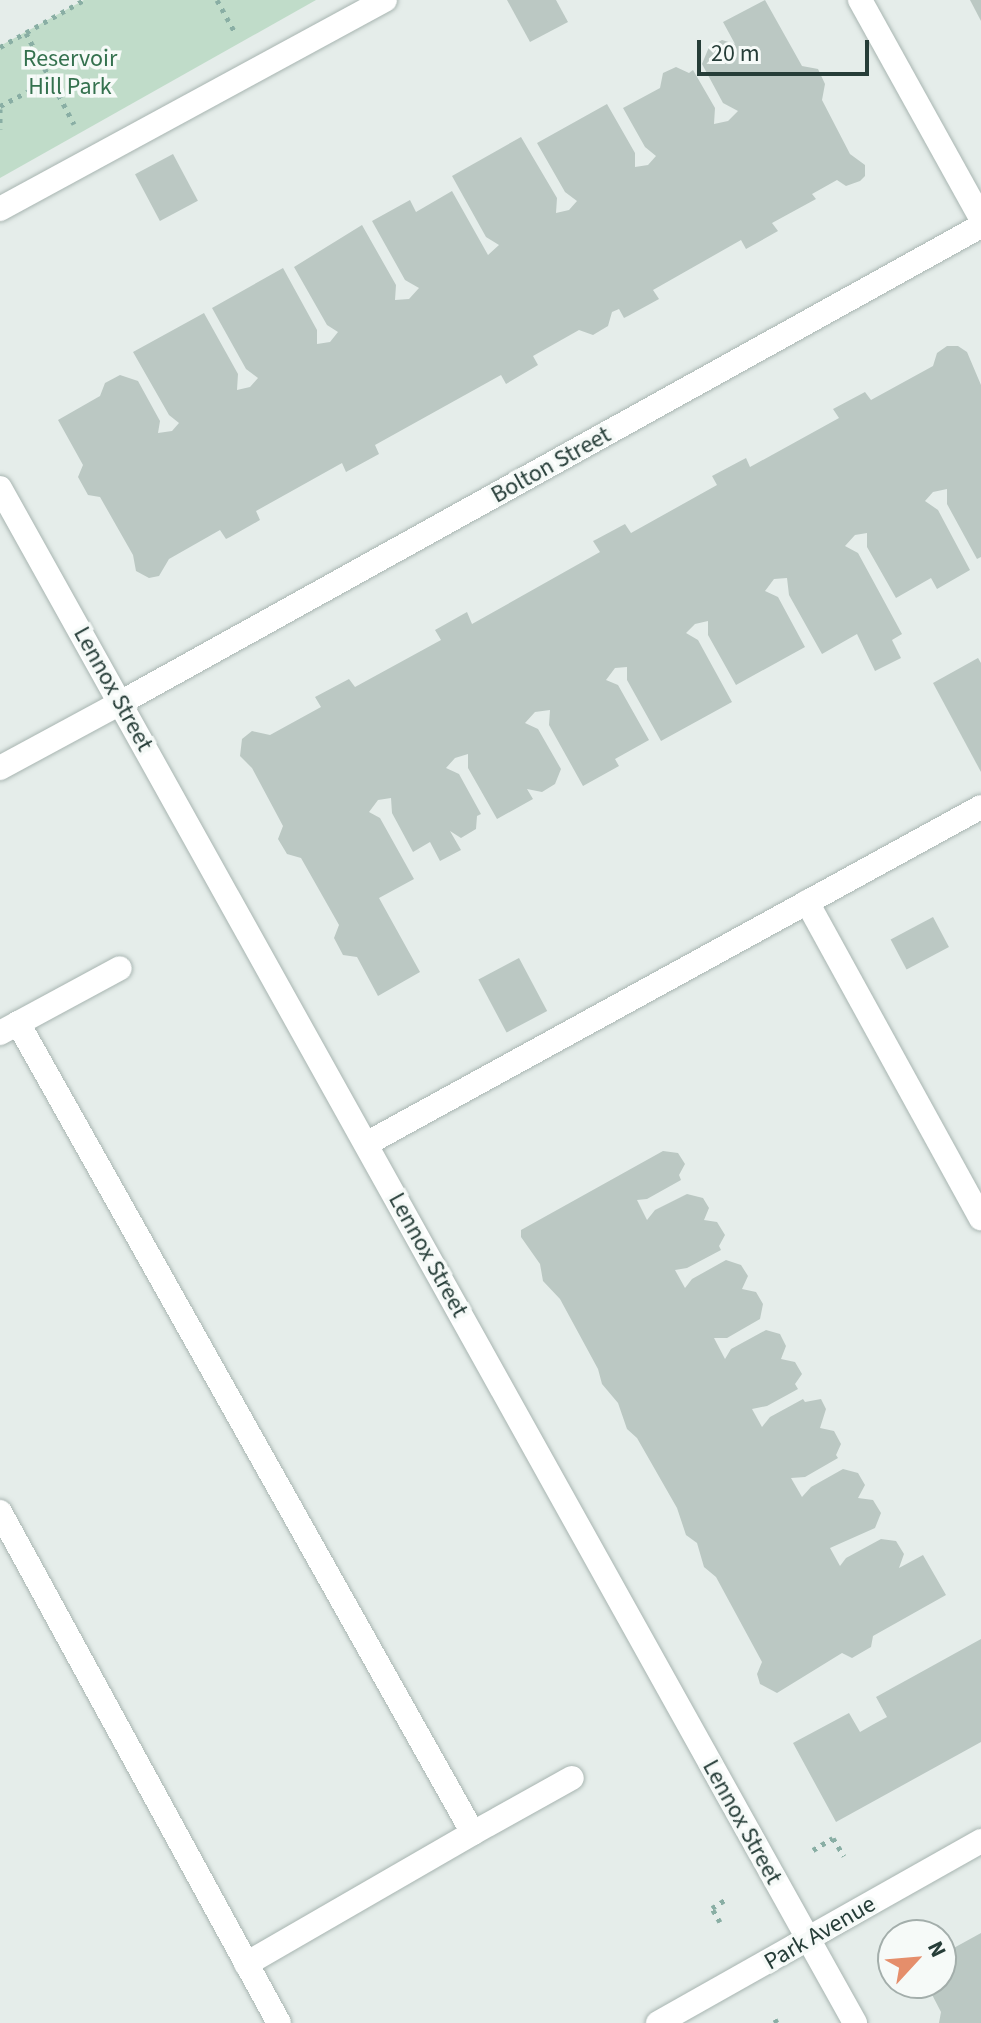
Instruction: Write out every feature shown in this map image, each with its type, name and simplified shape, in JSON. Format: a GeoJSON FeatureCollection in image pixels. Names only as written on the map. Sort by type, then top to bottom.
{"type":"FeatureCollection","features":[{"type":"Feature","properties":{"kind":"street"},"geometry":{"type":"LineString","coordinates":[[0,209],[385,0]]}},
{"type":"Feature","properties":{"kind":"street"},"geometry":{"type":"LineString","coordinates":[[860,0],[981,218]]}},
{"type":"Feature","properties":{"kind":"street","name":"Bolton Street"},"geometry":{"type":"LineString","coordinates":[[0,768],[981,226]]}},
{"type":"Feature","properties":{"kind":"street","name":"Lennox Street"},"geometry":{"type":"LineString","coordinates":[[0,488],[855,2023]]}},
{"type":"Feature","properties":{"kind":"street"},"geometry":{"type":"LineString","coordinates":[[366,1144],[981,807]]}},
{"type":"Feature","properties":{"kind":"street"},"geometry":{"type":"LineString","coordinates":[[807,902],[981,1218]]}},
{"type":"Feature","properties":{"kind":"street"},"geometry":{"type":"LineString","coordinates":[[120,968],[9,1028],[473,1833]]}},
{"type":"Feature","properties":{"kind":"street"},"geometry":{"type":"LineString","coordinates":[[0,1512],[279,2023]]}},
{"type":"Feature","properties":{"kind":"street"},"geometry":{"type":"LineString","coordinates":[[246,1964],[572,1778]]}},
{"type":"Feature","properties":{"kind":"street","name":"Park Avenue"},"geometry":{"type":"LineString","coordinates":[[658,2023],[981,1841]]}},
{"type":"Feature","properties":{"kind":"path"},"geometry":{"type":"LineString","coordinates":[[0,47],[84,0]]}},
{"type":"Feature","properties":{"kind":"path"},"geometry":{"type":"LineString","coordinates":[[26,33],[93,159]]}},
{"type":"Feature","properties":{"kind":"path"},"geometry":{"type":"LineString","coordinates":[[0,129],[0,108],[50,80]]}},
{"type":"Feature","properties":{"kind":"path"},"geometry":{"type":"LineString","coordinates":[[813,1850],[833,1838],[844,1856]]}},
{"type":"Feature","properties":{"kind":"path"},"geometry":{"type":"LineString","coordinates":[[720,1922],[712,1908],[725,1900]]}},
{"type":"Feature","properties":{"kind":"green space","name":"Reservoir Hill Park"},"geometry":{"type":"Polygon","coordinates":[[[84,0],[316,0],[0,178],[0,46],[84,0]]]}},
{"type":"Feature","properties":{"kind":"building"},"geometry":{"type":"Polygon","coordinates":[[[507,0],[556,0],[568,22],[530,42],[507,0]]]}},
{"type":"Feature","properties":{"kind":"building"},"geometry":{"type":"Polygon","coordinates":[[[765,0],[802,66],[818,69],[825,84],[822,100],[850,154],[865,165],[865,176],[860,181],[846,186],[837,180],[812,194],[816,199],[772,223],[778,231],[746,249],[741,240],[653,290],[659,299],[624,318],[619,309],[612,312],[608,326],[593,335],[579,330],[533,356],[538,365],[506,384],[501,375],[375,445],[379,454],[346,472],[342,463],[256,511],[260,520],[230,537],[226,539],[220,530],[169,559],[159,576],[149,578],[136,571],[133,555],[100,497],[88,495],[78,477],[83,465],[58,420],[100,396],[105,383],[120,375],[138,381],[160,421],[158,433],[172,431],[179,423],[169,415],[133,352],[204,313],[238,374],[237,390],[250,387],[258,378],[246,369],[212,308],[283,268],[317,330],[317,344],[330,342],[338,332],[327,325],[294,267],[362,225],[396,285],[395,300],[409,299],[419,288],[405,280],[372,221],[410,200],[416,212],[452,191],[488,255],[499,245],[486,237],[452,176],[521,137],[557,198],[556,213],[569,210],[577,201],[565,192],[537,143],[607,104],[635,153],[635,167],[648,165],[656,156],[645,147],[623,108],[660,88],[663,73],[676,67],[689,73],[693,70],[715,108],[714,124],[728,121],[738,111],[723,103],[702,64],[709,47],[722,40],[735,44],[723,22],[765,0]]]}},
{"type":"Feature","properties":{"kind":"building"},"geometry":{"type":"Polygon","coordinates":[[[970,0],[981,0],[981,21],[970,0]]]}},
{"type":"Feature","properties":{"kind":"building"},"geometry":{"type":"Polygon","coordinates":[[[173,154],[198,201],[160,221],[135,174],[173,154]]]}},
{"type":"Feature","properties":{"kind":"building"},"geometry":{"type":"Polygon","coordinates":[[[947,346],[958,346],[967,352],[981,385],[981,557],[977,559],[947,504],[947,489],[933,492],[925,501],[938,510],[970,570],[937,589],[931,578],[896,598],[867,547],[867,533],[855,535],[845,546],[858,553],[902,634],[892,640],[901,658],[875,671],[857,634],[822,654],[789,595],[787,578],[774,579],[765,591],[778,597],[805,647],[736,685],[708,635],[708,621],[695,624],[686,633],[698,640],[732,702],[661,741],[627,680],[627,667],[615,668],[606,680],[618,685],[649,740],[615,759],[619,766],[583,786],[549,725],[550,710],[535,712],[525,723],[538,729],[561,769],[555,784],[542,792],[527,789],[533,799],[497,819],[468,768],[468,754],[455,758],[446,768],[459,774],[481,814],[477,816],[476,829],[461,838],[450,831],[461,850],[440,861],[430,842],[413,852],[392,813],[391,798],[378,800],[369,812],[380,818],[414,879],[379,898],[420,972],[378,996],[357,957],[343,955],[334,938],[339,925],[301,858],[287,854],[278,839],[283,826],[252,768],[240,756],[242,739],[252,731],[270,735],[321,707],[315,697],[349,679],[355,687],[441,640],[435,630],[467,612],[472,624],[600,552],[593,541],[625,524],[631,533],[717,485],[712,476],[746,458],[750,467],[839,418],[833,409],[865,392],[871,400],[933,366],[937,353],[947,346]]]}},
{"type":"Feature","properties":{"kind":"building"},"geometry":{"type":"Polygon","coordinates":[[[978,658],[981,663],[981,772],[933,683],[978,658]]]}},
{"type":"Feature","properties":{"kind":"building"},"geometry":{"type":"Polygon","coordinates":[[[933,917],[949,947],[907,970],[891,940],[933,917]]]}},
{"type":"Feature","properties":{"kind":"building"},"geometry":{"type":"Polygon","coordinates":[[[519,958],[547,1011],[507,1033],[478,980],[519,958]]]}},
{"type":"Feature","properties":{"kind":"building"},"geometry":{"type":"Polygon","coordinates":[[[663,1151],[678,1153],[685,1164],[679,1175],[681,1180],[647,1199],[637,1200],[647,1220],[655,1210],[687,1194],[703,1198],[709,1208],[704,1220],[717,1222],[725,1235],[719,1246],[721,1250],[687,1268],[675,1270],[685,1288],[692,1279],[726,1260],[741,1265],[748,1276],[742,1289],[756,1292],[763,1304],[760,1319],[727,1338],[714,1338],[725,1359],[731,1349],[766,1330],[780,1334],[786,1346],[781,1359],[795,1362],[802,1374],[795,1384],[798,1389],[767,1406],[752,1409],[762,1427],[770,1417],[803,1399],[805,1402],[821,1399],[826,1409],[820,1428],[834,1431],[841,1444],[836,1455],[838,1458],[805,1477],[791,1478],[802,1497],[811,1487],[843,1469],[858,1473],[865,1485],[858,1498],[873,1500],[881,1513],[875,1528],[830,1548],[840,1566],[846,1558],[881,1539],[896,1541],[904,1554],[899,1568],[923,1555],[946,1595],[873,1636],[871,1647],[852,1658],[842,1653],[777,1693],[760,1684],[757,1674],[762,1662],[716,1577],[704,1567],[697,1543],[686,1535],[677,1508],[637,1438],[627,1429],[618,1403],[602,1384],[598,1369],[560,1299],[543,1281],[540,1264],[521,1237],[521,1230],[663,1151]]]}},
{"type":"Feature","properties":{"kind":"building"},"geometry":{"type":"Polygon","coordinates":[[[981,1639],[981,1742],[836,1822],[793,1743],[849,1713],[860,1732],[887,1717],[876,1697],[981,1639]]]}},
{"type":"Feature","properties":{"kind":"building"},"geometry":{"type":"Polygon","coordinates":[[[981,1933],[981,2023],[939,2023],[941,2012],[934,1999],[957,1999],[957,1946],[981,1933]]]}}]}
